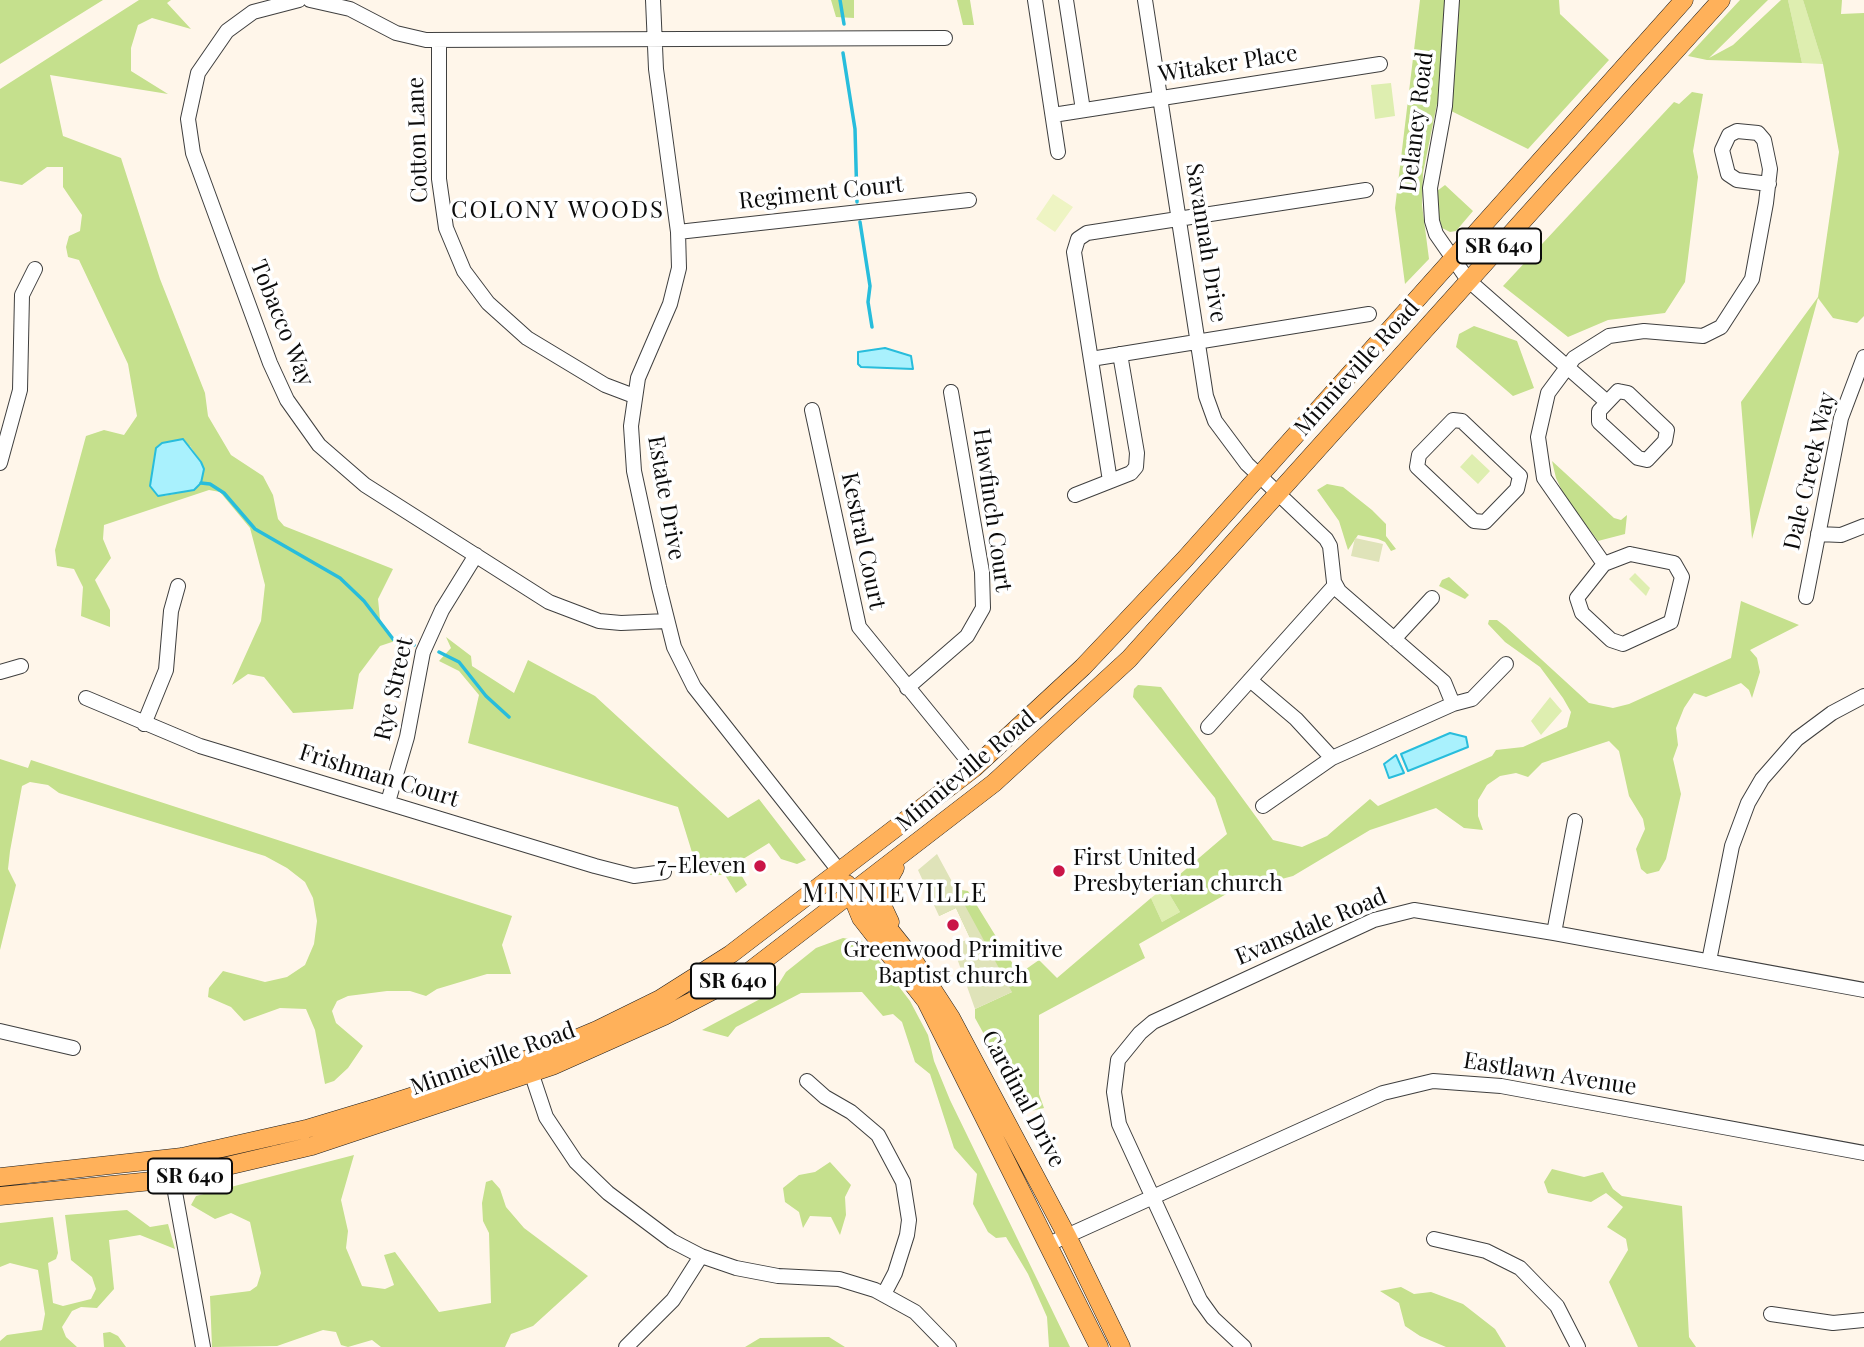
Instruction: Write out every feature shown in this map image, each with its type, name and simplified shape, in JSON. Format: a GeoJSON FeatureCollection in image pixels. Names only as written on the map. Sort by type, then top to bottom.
{"type":"FeatureCollection","features":[{"type":"Feature","properties":{"kind":"main road","name":"Minnieville Road"},"geometry":{"type":"LineString","coordinates":[[0,1196],[172,1179],[312,1146],[529,1067],[660,999],[731,954],[974,768],[1036,714],[1083,667],[1260,475],[1684,0]]}},
{"type":"Feature","properties":{"kind":"main road","name":"Minnieville Road"},"geometry":{"type":"LineString","coordinates":[[0,1177],[169,1159],[306,1129],[609,1042],[750,971],[994,783],[1112,675],[1721,0]]}},
{"type":"Feature","properties":{"kind":"main road"},"geometry":{"type":"LineString","coordinates":[[912,958],[884,911],[881,894],[886,880],[913,847]]}},
{"type":"Feature","properties":{"kind":"main road","name":"Cardinal Drive"},"geometry":{"type":"LineString","coordinates":[[841,872],[861,918],[926,1002],[1099,1347]]}},
{"type":"Feature","properties":{"kind":"main road","name":"Cardinal Drive"},"geometry":{"type":"LineString","coordinates":[[852,894],[868,903],[912,958],[958,1030],[1067,1236],[1121,1347]]}},
{"type":"Feature","properties":{"kind":"street","name":"Tobacco Way"},"geometry":{"type":"LineString","coordinates":[[299,0],[254,12],[227,31],[215,44],[198,73],[189,105],[194,153],[270,363],[303,426],[326,452],[365,485],[549,602],[584,617],[621,623],[667,621]]}},
{"type":"Feature","properties":{"kind":"street"},"geometry":{"type":"LineString","coordinates":[[310,0],[350,9],[396,33],[439,41],[945,38]]}},
{"type":"Feature","properties":{"kind":"street","name":"Estate Drive"},"geometry":{"type":"LineString","coordinates":[[653,0],[654,39],[678,232],[676,282],[670,304],[645,357],[634,396],[631,436],[634,471],[667,621],[682,666],[694,687],[841,872]]}},
{"type":"Feature","properties":{"kind":"street"},"geometry":{"type":"LineString","coordinates":[[1035,0],[1058,152]]}},
{"type":"Feature","properties":{"kind":"street"},"geometry":{"type":"LineString","coordinates":[[1066,0],[1083,110]]}},
{"type":"Feature","properties":{"kind":"street","name":"Savannah Drive"},"geometry":{"type":"LineString","coordinates":[[1145,0],[1206,396],[1215,421],[1227,440],[1328,542],[1335,585]]}},
{"type":"Feature","properties":{"kind":"street","name":"Delaney Road"},"geometry":{"type":"LineString","coordinates":[[1452,0],[1446,106],[1429,204],[1436,234],[1468,280],[1607,402]]}},
{"type":"Feature","properties":{"kind":"street","name":"Cotton Lane"},"geometry":{"type":"LineString","coordinates":[[439,41],[439,179],[446,228],[464,271],[488,303],[527,338],[605,385],[634,396]]}},
{"type":"Feature","properties":{"kind":"street","name":"Witaker Place"},"geometry":{"type":"LineString","coordinates":[[1053,115],[1380,64]]}},
{"type":"Feature","properties":{"kind":"street"},"geometry":{"type":"LineString","coordinates":[[1604,564],[1552,493],[1542,470],[1538,437],[1541,411],[1554,382],[1566,366],[1590,346],[1616,334],[1644,331],[1703,336],[1721,327],[1752,279],[1769,184]]}},
{"type":"Feature","properties":{"kind":"street"},"geometry":{"type":"LineString","coordinates":[[1110,481],[1074,252],[1078,239],[1087,233],[1366,190]]}},
{"type":"Feature","properties":{"kind":"street","name":"Regiment Court"},"geometry":{"type":"LineString","coordinates":[[678,232],[969,200]]}},
{"type":"Feature","properties":{"kind":"street"},"geometry":{"type":"LineString","coordinates":[[0,463],[21,379],[22,295],[35,269]]}},
{"type":"Feature","properties":{"kind":"street"},"geometry":{"type":"LineString","coordinates":[[1091,359],[1368,314]]}},
{"type":"Feature","properties":{"kind":"street"},"geometry":{"type":"LineString","coordinates":[[1074,495],[1131,473],[1138,460],[1120,354]]}},
{"type":"Feature","properties":{"kind":"street","name":"Dale Creek Way"},"geometry":{"type":"LineString","coordinates":[[1806,597],[1841,418],[1864,356]]}},
{"type":"Feature","properties":{"kind":"street"},"geometry":{"type":"LineString","coordinates":[[1618,391],[1625,391],[1665,426],[1667,438],[1649,459],[1639,458],[1601,425],[1598,414],[1607,402],[1618,391]]}},
{"type":"Feature","properties":{"kind":"street","name":"Hawfinch Court"},"geometry":{"type":"LineString","coordinates":[[907,688],[967,636],[983,607],[982,572],[951,392]]}},
{"type":"Feature","properties":{"kind":"street","name":"Kestral Court"},"geometry":{"type":"LineString","coordinates":[[812,410],[855,615],[865,638],[974,768]]}},
{"type":"Feature","properties":{"kind":"street"},"geometry":{"type":"LineString","coordinates":[[1460,420],[1520,476],[1517,489],[1489,520],[1477,522],[1420,473],[1417,461],[1449,423],[1460,420]]}},
{"type":"Feature","properties":{"kind":"street"},"geometry":{"type":"LineString","coordinates":[[1520,476],[1542,470]]}},
{"type":"Feature","properties":{"kind":"street"},"geometry":{"type":"LineString","coordinates":[[1818,534],[1841,535],[1864,526]]}},
{"type":"Feature","properties":{"kind":"street"},"geometry":{"type":"LineString","coordinates":[[1630,554],[1674,563],[1682,577],[1671,622],[1628,643],[1611,640],[1582,613],[1577,602],[1580,590],[1604,564],[1630,554]]}},
{"type":"Feature","properties":{"kind":"street","name":"Rye Street"},"geometry":{"type":"LineString","coordinates":[[388,802],[407,737],[424,652],[442,610],[476,555]]}},
{"type":"Feature","properties":{"kind":"street"},"geometry":{"type":"LineString","coordinates":[[1208,727],[1335,585],[1444,682],[1453,704]]}},
{"type":"Feature","properties":{"kind":"street"},"geometry":{"type":"LineString","coordinates":[[144,724],[166,670],[171,611],[178,586]]}},
{"type":"Feature","properties":{"kind":"street"},"geometry":{"type":"LineString","coordinates":[[1394,639],[1432,597]]}},
{"type":"Feature","properties":{"kind":"street"},"geometry":{"type":"LineString","coordinates":[[1263,806],[1332,758],[1453,704],[1472,699],[1506,664]]}},
{"type":"Feature","properties":{"kind":"street"},"geometry":{"type":"LineString","coordinates":[[0,672],[21,666]]}},
{"type":"Feature","properties":{"kind":"street"},"geometry":{"type":"LineString","coordinates":[[1250,680],[1296,719],[1332,758]]}},
{"type":"Feature","properties":{"kind":"street"},"geometry":{"type":"LineString","coordinates":[[1709,961],[1731,846],[1748,803],[1762,779],[1797,739],[1832,713],[1864,696]]}},
{"type":"Feature","properties":{"kind":"street","name":"Frishman Court"},"geometry":{"type":"LineString","coordinates":[[86,698],[200,746],[634,876],[664,872]]}},
{"type":"Feature","properties":{"kind":"street"},"geometry":{"type":"LineString","coordinates":[[1554,933],[1575,821]]}},
{"type":"Feature","properties":{"kind":"street","name":"Evansdale Road"},"geometry":{"type":"LineString","coordinates":[[1244,1347],[1213,1318],[1200,1300],[1121,1130],[1114,1092],[1118,1060],[1140,1033],[1153,1022],[1374,920],[1401,912],[1429,911],[1864,990]]}},
{"type":"Feature","properties":{"kind":"street"},"geometry":{"type":"LineString","coordinates":[[0,1031],[73,1048]]}},
{"type":"Feature","properties":{"kind":"street"},"geometry":{"type":"LineString","coordinates":[[529,1067],[559,1138],[593,1180],[639,1218],[701,1256],[754,1273],[839,1279],[884,1294],[915,1312],[949,1347]]}},
{"type":"Feature","properties":{"kind":"street"},"geometry":{"type":"LineString","coordinates":[[807,1081],[825,1097],[859,1117],[878,1135],[903,1182],[909,1220],[907,1235],[895,1273],[884,1294]]}},
{"type":"Feature","properties":{"kind":"street","name":"Eastlawn Avenue"},"geometry":{"type":"LineString","coordinates":[[1049,1244],[1383,1093],[1433,1081],[1501,1086],[1864,1153]]}},
{"type":"Feature","properties":{"kind":"street"},"geometry":{"type":"LineString","coordinates":[[169,1159],[203,1347]]}},
{"type":"Feature","properties":{"kind":"street"},"geometry":{"type":"LineString","coordinates":[[1434,1239],[1486,1251],[1520,1268],[1557,1306],[1578,1347]]}},
{"type":"Feature","properties":{"kind":"street"},"geometry":{"type":"LineString","coordinates":[[626,1347],[673,1300],[701,1256]]}},
{"type":"Feature","properties":{"kind":"street"},"geometry":{"type":"LineString","coordinates":[[1770,1314],[1833,1323],[1864,1320]]}},
{"type":"Feature","properties":{"kind":"green space"},"geometry":{"type":"Polygon","coordinates":[[[0,0],[103,0],[0,64],[0,0]]]}},
{"type":"Feature","properties":{"kind":"green space"},"geometry":{"type":"Polygon","coordinates":[[[139,0],[171,0],[167,3],[191,29],[152,18],[138,25],[131,48],[131,71],[168,94],[50,75],[63,136],[121,158],[160,279],[205,393],[208,416],[231,455],[263,476],[273,495],[278,519],[284,526],[393,569],[378,599],[380,619],[387,633],[398,640],[380,646],[359,674],[353,709],[293,713],[264,677],[248,674],[232,685],[261,621],[265,585],[250,528],[220,492],[209,490],[104,525],[103,539],[111,558],[95,580],[110,610],[110,627],[81,616],[83,587],[74,569],[57,566],[55,550],[86,436],[104,430],[124,435],[137,416],[128,364],[79,260],[68,257],[66,247],[69,236],[80,231],[82,215],[63,187],[63,167],[47,167],[22,185],[0,181],[0,89],[139,0]],[[190,446],[154,456],[153,471],[164,496],[194,490],[201,462],[190,446]]]}},
{"type":"Feature","properties":{"kind":"green space"},"geometry":{"type":"Polygon","coordinates":[[[831,0],[854,0],[854,18],[836,17],[831,0]]]}},
{"type":"Feature","properties":{"kind":"green space"},"geometry":{"type":"Polygon","coordinates":[[[957,0],[970,0],[974,25],[963,25],[957,0]]]}},
{"type":"Feature","properties":{"kind":"green space"},"geometry":{"type":"Polygon","coordinates":[[[1420,0],[1559,0],[1560,14],[1609,60],[1528,149],[1437,104],[1423,173],[1422,205],[1429,259],[1405,284],[1395,208],[1420,0]]]}},
{"type":"Feature","properties":{"kind":"green space"},"geometry":{"type":"Polygon","coordinates":[[[1740,0],[1768,0],[1709,58],[1733,45],[1781,0],[1788,0],[1802,63],[1707,60],[1688,56],[1740,0]]]}},
{"type":"Feature","properties":{"kind":"green space"},"geometry":{"type":"Polygon","coordinates":[[[1788,0],[1803,0],[1823,64],[1802,63],[1788,0]]]}},
{"type":"Feature","properties":{"kind":"green space"},"geometry":{"type":"Polygon","coordinates":[[[1803,0],[1842,0],[1841,14],[1864,13],[1864,316],[1857,323],[1833,318],[1818,298],[1752,539],[1741,402],[1818,297],[1839,152],[1823,64],[1803,0]]]}},
{"type":"Feature","properties":{"kind":"green space"},"geometry":{"type":"Polygon","coordinates":[[[1391,83],[1395,116],[1375,119],[1371,85],[1391,83]]]}},
{"type":"Feature","properties":{"kind":"green space"},"geometry":{"type":"Polygon","coordinates":[[[1692,92],[1703,94],[1693,151],[1698,177],[1685,282],[1665,313],[1608,320],[1568,337],[1503,286],[1674,102],[1679,104],[1692,92]]]}},
{"type":"Feature","properties":{"kind":"green space"},"geometry":{"type":"Polygon","coordinates":[[[1445,185],[1473,211],[1456,231],[1450,232],[1442,228],[1438,214],[1437,191],[1445,185]]]}},
{"type":"Feature","properties":{"kind":"green space"},"geometry":{"type":"Polygon","coordinates":[[[1053,194],[1073,207],[1055,232],[1036,219],[1053,194]]]}},
{"type":"Feature","properties":{"kind":"green space"},"geometry":{"type":"Polygon","coordinates":[[[1474,326],[1517,341],[1534,388],[1513,396],[1456,347],[1459,334],[1474,326]]]}},
{"type":"Feature","properties":{"kind":"green space"},"geometry":{"type":"Polygon","coordinates":[[[1472,454],[1490,471],[1478,484],[1460,467],[1472,454]]]}},
{"type":"Feature","properties":{"kind":"green space"},"geometry":{"type":"Polygon","coordinates":[[[1552,461],[1614,518],[1621,520],[1627,515],[1625,534],[1598,541],[1565,497],[1552,461]]]}},
{"type":"Feature","properties":{"kind":"green space"},"geometry":{"type":"Polygon","coordinates":[[[1327,484],[1343,487],[1372,510],[1386,524],[1386,536],[1396,549],[1391,551],[1385,542],[1358,535],[1348,550],[1339,521],[1317,490],[1327,484]]]}},
{"type":"Feature","properties":{"kind":"green space"},"geometry":{"type":"Polygon","coordinates":[[[1355,538],[1383,544],[1379,562],[1351,556],[1355,538]]]}},
{"type":"Feature","properties":{"kind":"green space"},"geometry":{"type":"Polygon","coordinates":[[[1635,573],[1650,588],[1646,596],[1629,579],[1635,573]]]}},
{"type":"Feature","properties":{"kind":"green space"},"geometry":{"type":"Polygon","coordinates":[[[1449,577],[1469,595],[1465,599],[1439,586],[1442,580],[1449,577]]]}},
{"type":"Feature","properties":{"kind":"green space"},"geometry":{"type":"Polygon","coordinates":[[[1741,601],[1799,625],[1750,650],[1757,658],[1760,672],[1752,698],[1749,690],[1741,683],[1706,697],[1694,693],[1684,708],[1676,728],[1678,745],[1673,759],[1681,794],[1666,859],[1659,871],[1647,874],[1641,869],[1636,849],[1645,829],[1643,819],[1629,796],[1619,751],[1609,741],[1542,763],[1528,777],[1516,773],[1500,776],[1487,785],[1478,800],[1478,816],[1483,830],[1464,828],[1436,808],[1370,830],[1293,876],[1274,881],[1256,877],[1139,944],[1145,958],[1039,1015],[1039,1094],[1044,1108],[1027,1112],[975,1018],[975,1009],[1012,992],[962,965],[953,947],[970,938],[956,908],[939,916],[949,888],[968,891],[1019,974],[1039,960],[1057,978],[1151,898],[1162,922],[1180,912],[1165,887],[1227,834],[1215,798],[1133,697],[1134,689],[1138,685],[1161,687],[1273,840],[1302,847],[1327,836],[1370,799],[1378,806],[1492,756],[1496,750],[1523,747],[1567,727],[1571,712],[1563,698],[1540,667],[1505,642],[1488,624],[1489,620],[1497,620],[1506,627],[1589,703],[1613,708],[1629,704],[1731,658],[1741,601]]]}},
{"type":"Feature","properties":{"kind":"green space"},"geometry":{"type":"Polygon","coordinates":[[[446,637],[471,656],[472,666],[514,693],[528,660],[595,696],[728,818],[759,799],[806,860],[797,864],[781,859],[769,843],[735,864],[747,885],[736,893],[725,875],[699,875],[678,807],[468,743],[479,695],[459,671],[439,661],[451,648],[446,637]]]}},
{"type":"Feature","properties":{"kind":"green space"},"geometry":{"type":"Polygon","coordinates":[[[1550,697],[1562,711],[1541,735],[1531,721],[1550,697]]]}},
{"type":"Feature","properties":{"kind":"green space"},"geometry":{"type":"Polygon","coordinates":[[[0,759],[28,768],[31,760],[512,916],[502,945],[511,974],[487,974],[437,989],[426,996],[410,991],[387,991],[348,996],[337,1001],[332,1011],[336,1023],[363,1046],[348,1068],[334,1081],[325,1084],[315,1030],[306,1009],[280,1008],[244,1021],[231,1007],[208,997],[209,988],[223,971],[265,982],[287,977],[305,965],[314,944],[317,921],[313,898],[305,882],[265,856],[59,793],[48,785],[30,782],[22,786],[10,851],[8,869],[16,885],[0,950],[0,759]]]}},
{"type":"Feature","properties":{"kind":"green space"},"geometry":{"type":"Polygon","coordinates":[[[937,854],[1012,992],[975,1009],[953,947],[970,938],[956,908],[939,916],[918,870],[937,854]]]}},
{"type":"Feature","properties":{"kind":"green space"},"geometry":{"type":"Polygon","coordinates":[[[1165,887],[1180,912],[1162,922],[1151,898],[1165,887]]]}},
{"type":"Feature","properties":{"kind":"green space"},"geometry":{"type":"Polygon","coordinates":[[[843,938],[862,941],[867,945],[910,1001],[928,1035],[934,1061],[950,1100],[1070,1347],[1049,1347],[1047,1317],[1028,1274],[1006,1237],[996,1238],[988,1232],[973,1204],[977,1174],[954,1148],[930,1074],[915,1062],[902,1022],[893,1014],[883,1016],[862,992],[801,993],[736,1027],[728,1037],[702,1030],[762,998],[778,985],[786,972],[816,948],[843,938]]]}},
{"type":"Feature","properties":{"kind":"green space"},"geometry":{"type":"Polygon","coordinates":[[[354,1155],[341,1200],[348,1231],[346,1248],[362,1286],[385,1289],[394,1285],[384,1255],[395,1252],[439,1312],[491,1303],[489,1233],[483,1221],[482,1203],[486,1182],[492,1180],[500,1189],[506,1207],[524,1228],[588,1276],[533,1326],[511,1334],[505,1347],[381,1347],[372,1340],[348,1347],[341,1345],[336,1332],[323,1330],[277,1346],[212,1347],[210,1296],[250,1291],[257,1286],[261,1273],[250,1222],[231,1213],[215,1219],[191,1205],[196,1196],[354,1155]]]}},
{"type":"Feature","properties":{"kind":"green space"},"geometry":{"type":"Polygon","coordinates":[[[830,1162],[851,1185],[845,1197],[846,1215],[840,1235],[831,1217],[810,1216],[803,1228],[799,1212],[785,1202],[783,1188],[799,1175],[815,1172],[830,1162]]]}},
{"type":"Feature","properties":{"kind":"green space"},"geometry":{"type":"Polygon","coordinates":[[[1552,1169],[1584,1177],[1603,1172],[1613,1189],[1622,1196],[1682,1206],[1689,1337],[1696,1347],[1638,1347],[1609,1282],[1628,1250],[1626,1239],[1607,1227],[1623,1207],[1606,1193],[1591,1202],[1548,1193],[1544,1182],[1552,1169]]]}},
{"type":"Feature","properties":{"kind":"green space"},"geometry":{"type":"Polygon","coordinates":[[[127,1210],[150,1227],[168,1224],[175,1249],[140,1235],[109,1240],[114,1289],[97,1308],[81,1307],[72,1311],[62,1327],[66,1337],[77,1347],[0,1347],[0,1341],[7,1335],[42,1330],[45,1314],[38,1270],[10,1263],[0,1267],[0,1223],[53,1217],[58,1253],[56,1259],[48,1263],[53,1303],[63,1306],[91,1299],[96,1289],[92,1277],[71,1260],[65,1215],[127,1210]]]}},
{"type":"Feature","properties":{"kind":"green space"},"geometry":{"type":"Polygon","coordinates":[[[1401,1287],[1414,1294],[1431,1292],[1463,1304],[1495,1329],[1506,1347],[1446,1347],[1420,1336],[1405,1326],[1399,1303],[1380,1291],[1401,1287]]]}},
{"type":"Feature","properties":{"kind":"green space"},"geometry":{"type":"Polygon","coordinates":[[[110,1332],[118,1336],[126,1347],[104,1347],[103,1333],[110,1332]]]}},
{"type":"Feature","properties":{"kind":"green space"},"geometry":{"type":"Polygon","coordinates":[[[829,1337],[845,1347],[745,1347],[760,1338],[829,1337]]]}},
{"type":"Feature","properties":{"kind":"water"},"geometry":{"type":"Polygon","coordinates":[[[885,348],[911,356],[913,369],[861,367],[858,364],[858,352],[885,348]]]}},
{"type":"Feature","properties":{"kind":"water"},"geometry":{"type":"Polygon","coordinates":[[[183,439],[204,469],[201,483],[194,490],[158,496],[150,486],[156,448],[162,443],[183,439]]]}},
{"type":"Feature","properties":{"kind":"water"},"geometry":{"type":"Polygon","coordinates":[[[1450,733],[1466,737],[1468,747],[1408,771],[1401,754],[1450,733]]]}},
{"type":"Feature","properties":{"kind":"water"},"geometry":{"type":"Polygon","coordinates":[[[1396,755],[1404,773],[1389,778],[1384,764],[1396,755]]]}},
{"type":"Feature","properties":{"kind":"waterway"},"geometry":{"type":"LineString","coordinates":[[840,0],[844,24]]}},
{"type":"Feature","properties":{"kind":"waterway"},"geometry":{"type":"LineString","coordinates":[[843,53],[855,129],[857,202]]}},
{"type":"Feature","properties":{"kind":"waterway"},"geometry":{"type":"LineString","coordinates":[[860,222],[870,286],[868,302],[872,327]]}},
{"type":"Feature","properties":{"kind":"waterway"},"geometry":{"type":"LineString","coordinates":[[201,483],[210,484],[224,493],[255,529],[340,578],[364,601],[393,639],[414,645]]}},
{"type":"Feature","properties":{"kind":"waterway"},"geometry":{"type":"LineString","coordinates":[[439,652],[459,662],[486,696],[509,717]]}},
{"type":"Feature","properties":{"kind":"place","name":"7-Eleven"},"geometry":{"type":"Point","coordinates":[760,866]}},
{"type":"Feature","properties":{"kind":"place","name":"First United Presbyterian church"},"geometry":{"type":"Point","coordinates":[1059,871]}},
{"type":"Feature","properties":{"kind":"place","name":"Greenwood Primitive Baptist church"},"geometry":{"type":"Point","coordinates":[953,925]}},
{"type":"Feature","properties":{"kind":"district","name":"COLONY WOODS"},"geometry":{"type":"Point","coordinates":[558,211]}},
{"type":"Feature","properties":{"kind":"district","name":"MINNIEVILLE"},"geometry":{"type":"Point","coordinates":[895,894]}}]}
